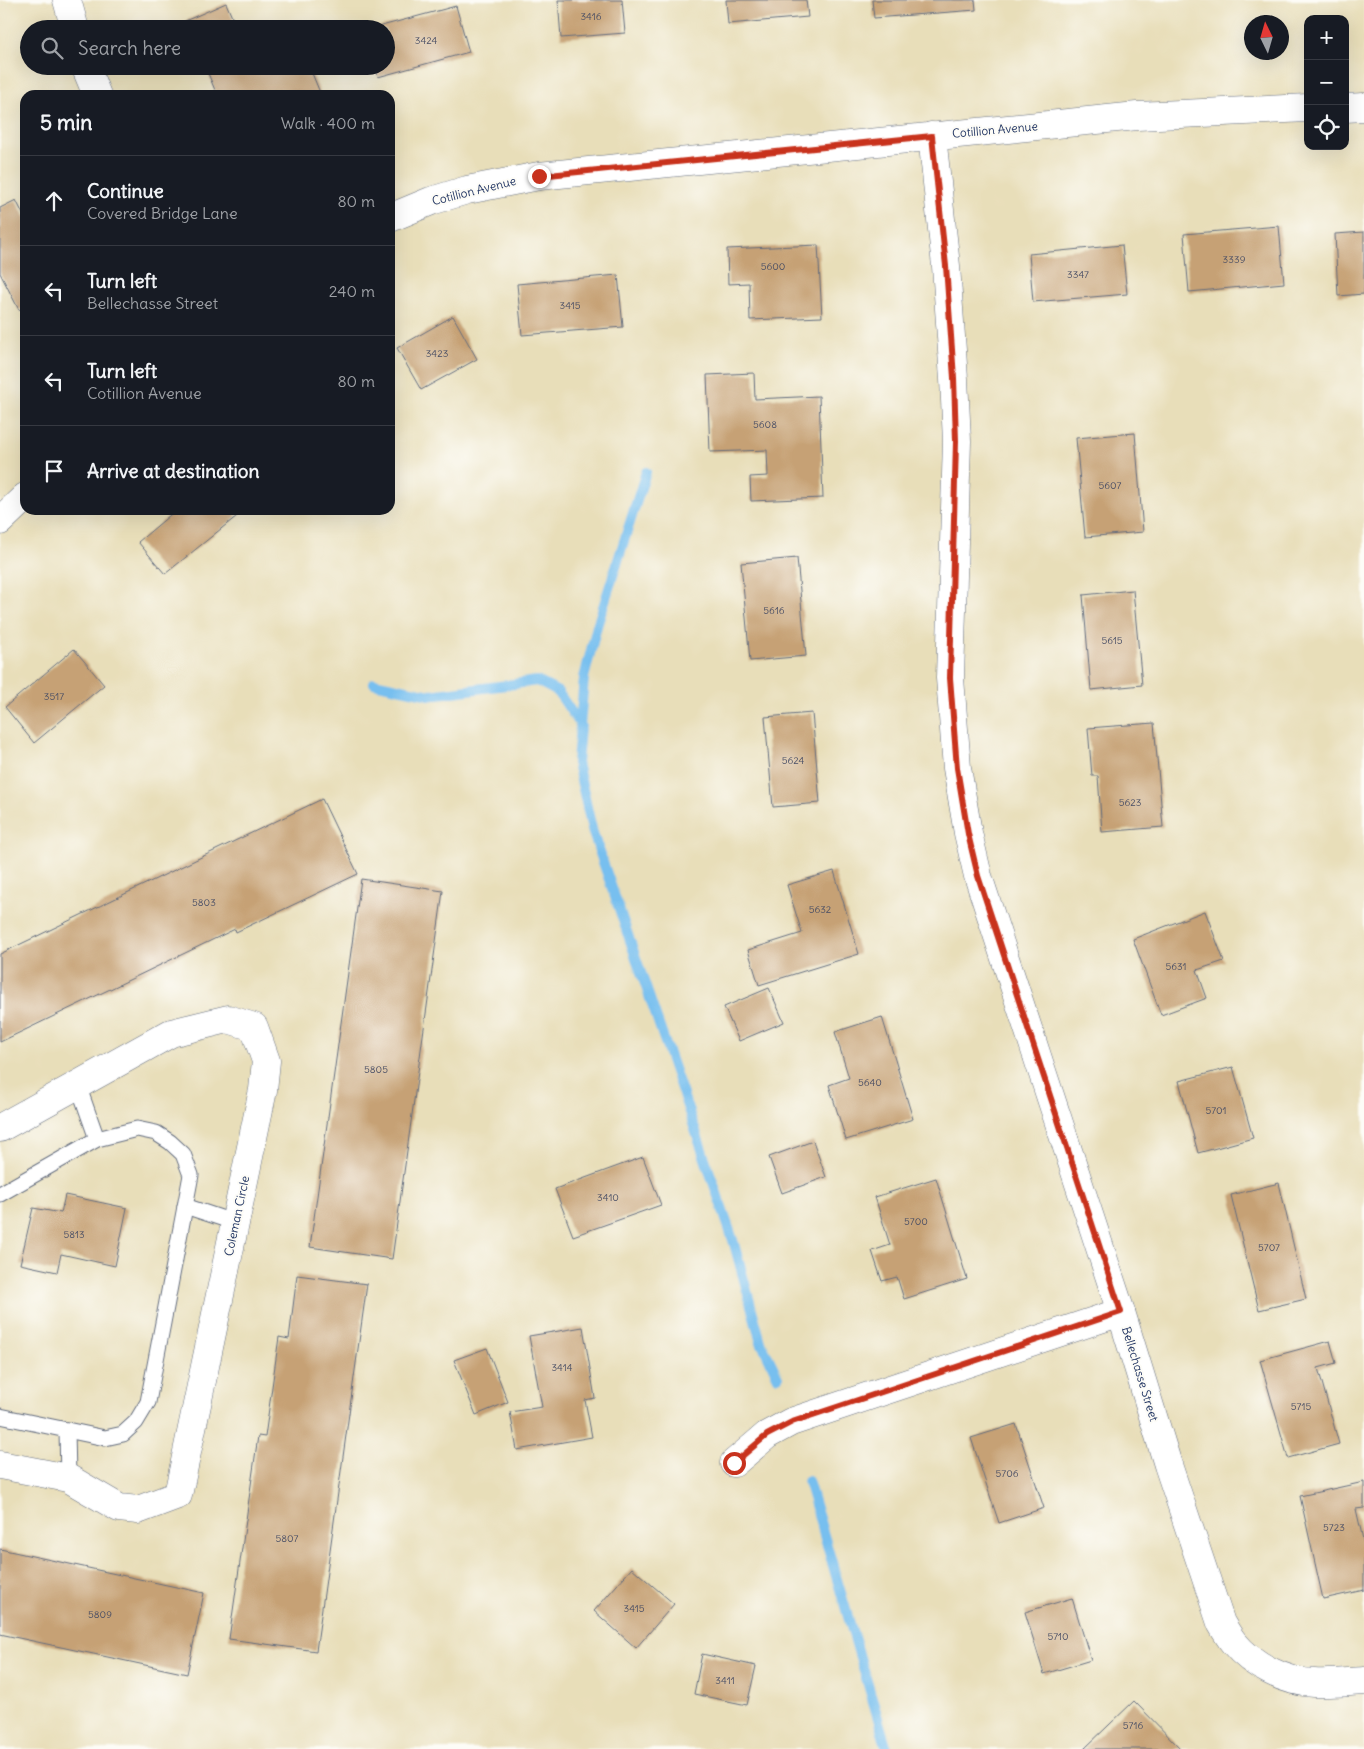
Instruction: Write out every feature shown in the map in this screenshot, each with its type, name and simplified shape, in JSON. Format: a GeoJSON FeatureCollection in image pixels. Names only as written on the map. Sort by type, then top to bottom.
{"type":"FeatureCollection","features":[{"type":"Feature","properties":{"kind":"street"},"geometry":{"type":"LineString","coordinates":[[67,0],[73,20]]}},
{"type":"Feature","properties":{"kind":"street"},"geometry":{"type":"LineString","coordinates":[[89,75],[95,90]]}},
{"type":"Feature","properties":{"kind":"street"},"geometry":{"type":"LineString","coordinates":[[1349,108],[1364,107]]}},
{"type":"Feature","properties":{"kind":"street","name":"Cotillion Avenue"},"geometry":{"type":"LineString","coordinates":[[395,216],[431,200],[467,190],[539,176],[1137,116],[1304,108]]}},
{"type":"Feature","properties":{"kind":"street","name":"Bellechasse Street"},"geometry":{"type":"LineString","coordinates":[[932,136],[946,266],[954,378],[956,441],[950,678],[957,768],[968,834],[978,876],[1121,1312],[1168,1465],[1221,1623],[1234,1643],[1257,1664],[1293,1680],[1315,1684],[1364,1681]]}},
{"type":"Feature","properties":{"kind":"street"},"geometry":{"type":"LineString","coordinates":[[0,521],[20,502]]}},
{"type":"Feature","properties":{"kind":"street","name":"Coleman Circle"},"geometry":{"type":"LineString","coordinates":[[0,1128],[171,1034],[228,1020],[254,1027],[266,1061],[264,1090],[178,1495],[138,1510],[119,1508],[68,1478],[0,1465]]}},
{"type":"Feature","properties":{"kind":"street"},"geometry":{"type":"LineString","coordinates":[[734,1463],[767,1435],[792,1422],[1121,1312]]}},
{"type":"Feature","properties":{"kind":"lane"},"geometry":{"type":"LineString","coordinates":[[78,1085],[96,1139]]}},
{"type":"Feature","properties":{"kind":"lane"},"geometry":{"type":"LineString","coordinates":[[0,1194],[96,1139],[137,1129],[156,1133],[170,1142],[182,1154],[191,1174],[148,1402],[136,1422],[123,1434],[105,1438],[0,1416]]}},
{"type":"Feature","properties":{"kind":"lane"},"geometry":{"type":"LineString","coordinates":[[185,1206],[236,1223]]}},
{"type":"Feature","properties":{"kind":"lane"},"geometry":{"type":"LineString","coordinates":[[68,1430],[68,1478]]}},
{"type":"Feature","properties":{"kind":"building"},"geometry":{"type":"Polygon","coordinates":[[[558,0],[622,0],[625,33],[561,38],[558,0]]]}},
{"type":"Feature","properties":{"kind":"building"},"geometry":{"type":"Polygon","coordinates":[[[726,0],[806,0],[808,17],[728,24],[726,0]]]}},
{"type":"Feature","properties":{"kind":"building"},"geometry":{"type":"Polygon","coordinates":[[[872,0],[975,0],[976,10],[874,18],[872,0]]]}},
{"type":"Feature","properties":{"kind":"building"},"geometry":{"type":"Polygon","coordinates":[[[226,3],[233,20],[187,20],[226,3]]]}},
{"type":"Feature","properties":{"kind":"building"},"geometry":{"type":"Polygon","coordinates":[[[456,6],[469,52],[395,72],[395,22],[456,6]]]}},
{"type":"Feature","properties":{"kind":"building"},"geometry":{"type":"Polygon","coordinates":[[[209,75],[313,75],[319,90],[215,90],[209,75]]]}},
{"type":"Feature","properties":{"kind":"building"},"geometry":{"type":"Polygon","coordinates":[[[16,200],[20,208],[19,310],[0,273],[0,208],[16,200]]]}},
{"type":"Feature","properties":{"kind":"building"},"geometry":{"type":"Polygon","coordinates":[[[1279,226],[1284,283],[1189,292],[1184,234],[1279,226]]]}},
{"type":"Feature","properties":{"kind":"building"},"geometry":{"type":"Polygon","coordinates":[[[1364,232],[1364,294],[1338,296],[1335,234],[1364,232]]]}},
{"type":"Feature","properties":{"kind":"building"},"geometry":{"type":"Polygon","coordinates":[[[818,245],[822,317],[750,320],[749,283],[728,284],[727,249],[818,245]]]}},
{"type":"Feature","properties":{"kind":"building"},"geometry":{"type":"Polygon","coordinates":[[[1122,245],[1127,294],[1033,302],[1029,254],[1122,245]]]}},
{"type":"Feature","properties":{"kind":"building"},"geometry":{"type":"Polygon","coordinates":[[[618,275],[623,327],[522,335],[517,284],[618,275]]]}},
{"type":"Feature","properties":{"kind":"building"},"geometry":{"type":"Polygon","coordinates":[[[453,316],[477,359],[421,390],[397,348],[453,316]]]}},
{"type":"Feature","properties":{"kind":"building"},"geometry":{"type":"Polygon","coordinates":[[[754,373],[755,399],[819,396],[823,498],[751,501],[750,477],[768,476],[767,450],[710,452],[707,375],[754,373]]]}},
{"type":"Feature","properties":{"kind":"building"},"geometry":{"type":"Polygon","coordinates":[[[1135,433],[1143,532],[1085,537],[1076,438],[1135,433]]]}},
{"type":"Feature","properties":{"kind":"building"},"geometry":{"type":"Polygon","coordinates":[[[170,515],[237,516],[165,574],[138,542],[170,515]]]}},
{"type":"Feature","properties":{"kind":"building"},"geometry":{"type":"Polygon","coordinates":[[[797,558],[806,656],[750,661],[741,563],[797,558]]]}},
{"type":"Feature","properties":{"kind":"building"},"geometry":{"type":"Polygon","coordinates":[[[1133,590],[1142,685],[1091,690],[1083,595],[1133,590]]]}},
{"type":"Feature","properties":{"kind":"building"},"geometry":{"type":"Polygon","coordinates":[[[74,649],[104,685],[34,743],[5,707],[74,649]]]}},
{"type":"Feature","properties":{"kind":"building"},"geometry":{"type":"Polygon","coordinates":[[[812,713],[820,803],[773,807],[765,717],[812,713]]]}},
{"type":"Feature","properties":{"kind":"building"},"geometry":{"type":"Polygon","coordinates":[[[1154,723],[1163,827],[1102,832],[1098,776],[1092,776],[1088,728],[1154,723]]]}},
{"type":"Feature","properties":{"kind":"building"},"geometry":{"type":"Polygon","coordinates":[[[322,799],[358,874],[236,932],[235,929],[0,1042],[0,954],[322,799]]]}},
{"type":"Feature","properties":{"kind":"building"},"geometry":{"type":"Polygon","coordinates":[[[834,871],[859,954],[759,985],[748,950],[802,933],[787,885],[834,871]]]}},
{"type":"Feature","properties":{"kind":"building"},"geometry":{"type":"Polygon","coordinates":[[[361,879],[443,891],[392,1259],[310,1247],[361,879]]]}},
{"type":"Feature","properties":{"kind":"building"},"geometry":{"type":"Polygon","coordinates":[[[1205,911],[1224,961],[1197,970],[1207,998],[1161,1015],[1133,939],[1205,911]]]}},
{"type":"Feature","properties":{"kind":"building"},"geometry":{"type":"Polygon","coordinates":[[[769,988],[784,1022],[739,1041],[724,1007],[769,988]]]}},
{"type":"Feature","properties":{"kind":"building"},"geometry":{"type":"Polygon","coordinates":[[[882,1017],[913,1119],[846,1140],[829,1085],[849,1078],[835,1032],[882,1017]]]}},
{"type":"Feature","properties":{"kind":"building"},"geometry":{"type":"Polygon","coordinates":[[[1233,1067],[1253,1138],[1198,1153],[1179,1081],[1233,1067]]]}},
{"type":"Feature","properties":{"kind":"building"},"geometry":{"type":"Polygon","coordinates":[[[813,1141],[826,1177],[782,1193],[769,1157],[813,1141]]]}},
{"type":"Feature","properties":{"kind":"building"},"geometry":{"type":"Polygon","coordinates":[[[643,1157],[661,1205],[573,1236],[555,1189],[643,1157]]]}},
{"type":"Feature","properties":{"kind":"building"},"geometry":{"type":"Polygon","coordinates":[[[936,1178],[967,1279],[904,1299],[897,1277],[882,1281],[872,1251],[890,1245],[875,1197],[936,1178]]]}},
{"type":"Feature","properties":{"kind":"building"},"geometry":{"type":"Polygon","coordinates":[[[1279,1183],[1306,1299],[1259,1310],[1231,1195],[1279,1183]]]}},
{"type":"Feature","properties":{"kind":"building"},"geometry":{"type":"Polygon","coordinates":[[[65,1195],[127,1208],[115,1266],[61,1254],[57,1272],[20,1264],[33,1208],[61,1213],[65,1195]]]}},
{"type":"Feature","properties":{"kind":"building"},"geometry":{"type":"Polygon","coordinates":[[[297,1275],[367,1284],[316,1651],[229,1639],[258,1436],[265,1437],[279,1337],[289,1339],[297,1275]]]}},
{"type":"Feature","properties":{"kind":"building"},"geometry":{"type":"Polygon","coordinates":[[[583,1327],[595,1398],[585,1400],[592,1437],[517,1450],[510,1412],[542,1407],[529,1336],[583,1327]]]}},
{"type":"Feature","properties":{"kind":"building"},"geometry":{"type":"Polygon","coordinates":[[[1330,1341],[1336,1363],[1318,1368],[1339,1444],[1288,1458],[1260,1360],[1330,1341]]]}},
{"type":"Feature","properties":{"kind":"building"},"geometry":{"type":"Polygon","coordinates":[[[487,1348],[508,1402],[476,1415],[454,1360],[487,1348]]]}},
{"type":"Feature","properties":{"kind":"building"},"geometry":{"type":"Polygon","coordinates":[[[1016,1424],[1044,1508],[999,1523],[971,1438],[1016,1424]]]}},
{"type":"Feature","properties":{"kind":"building"},"geometry":{"type":"Polygon","coordinates":[[[1364,1482],[1364,1508],[1356,1509],[1364,1544],[1364,1590],[1323,1599],[1300,1496],[1364,1482]]]}},
{"type":"Feature","properties":{"kind":"building"},"geometry":{"type":"Polygon","coordinates":[[[0,1549],[204,1593],[187,1674],[0,1634],[0,1549]]]}},
{"type":"Feature","properties":{"kind":"building"},"geometry":{"type":"Polygon","coordinates":[[[632,1568],[674,1604],[636,1648],[594,1611],[632,1568]]]}},
{"type":"Feature","properties":{"kind":"building"},"geometry":{"type":"Polygon","coordinates":[[[1072,1598],[1091,1660],[1044,1674],[1025,1612],[1072,1598]]]}},
{"type":"Feature","properties":{"kind":"building"},"geometry":{"type":"Polygon","coordinates":[[[702,1654],[756,1666],[747,1705],[694,1694],[702,1654]]]}},
{"type":"Feature","properties":{"kind":"building"},"geometry":{"type":"Polygon","coordinates":[[[1134,1701],[1181,1749],[1084,1749],[1134,1701]]]}},
{"type":"Feature","properties":{"kind":"waterway"},"geometry":{"type":"LineString","coordinates":[[646,472],[597,626],[584,678],[577,763],[593,833],[733,1240],[761,1342],[778,1377]]}},
{"type":"Feature","properties":{"kind":"waterway"},"geometry":{"type":"LineString","coordinates":[[374,683],[430,695],[537,681],[558,692],[581,726]]}},
{"type":"Feature","properties":{"kind":"waterway"},"geometry":{"type":"LineString","coordinates":[[808,1481],[887,1749]]}},
{"type":"Feature","properties":{"kind":"route"},"geometry":{"type":"LineString","coordinates":[[539,176],[932,136],[946,266],[954,378],[956,441],[950,678],[957,768],[968,834],[978,876],[1121,1312],[792,1422],[757,1442],[734,1463]]}}]}
